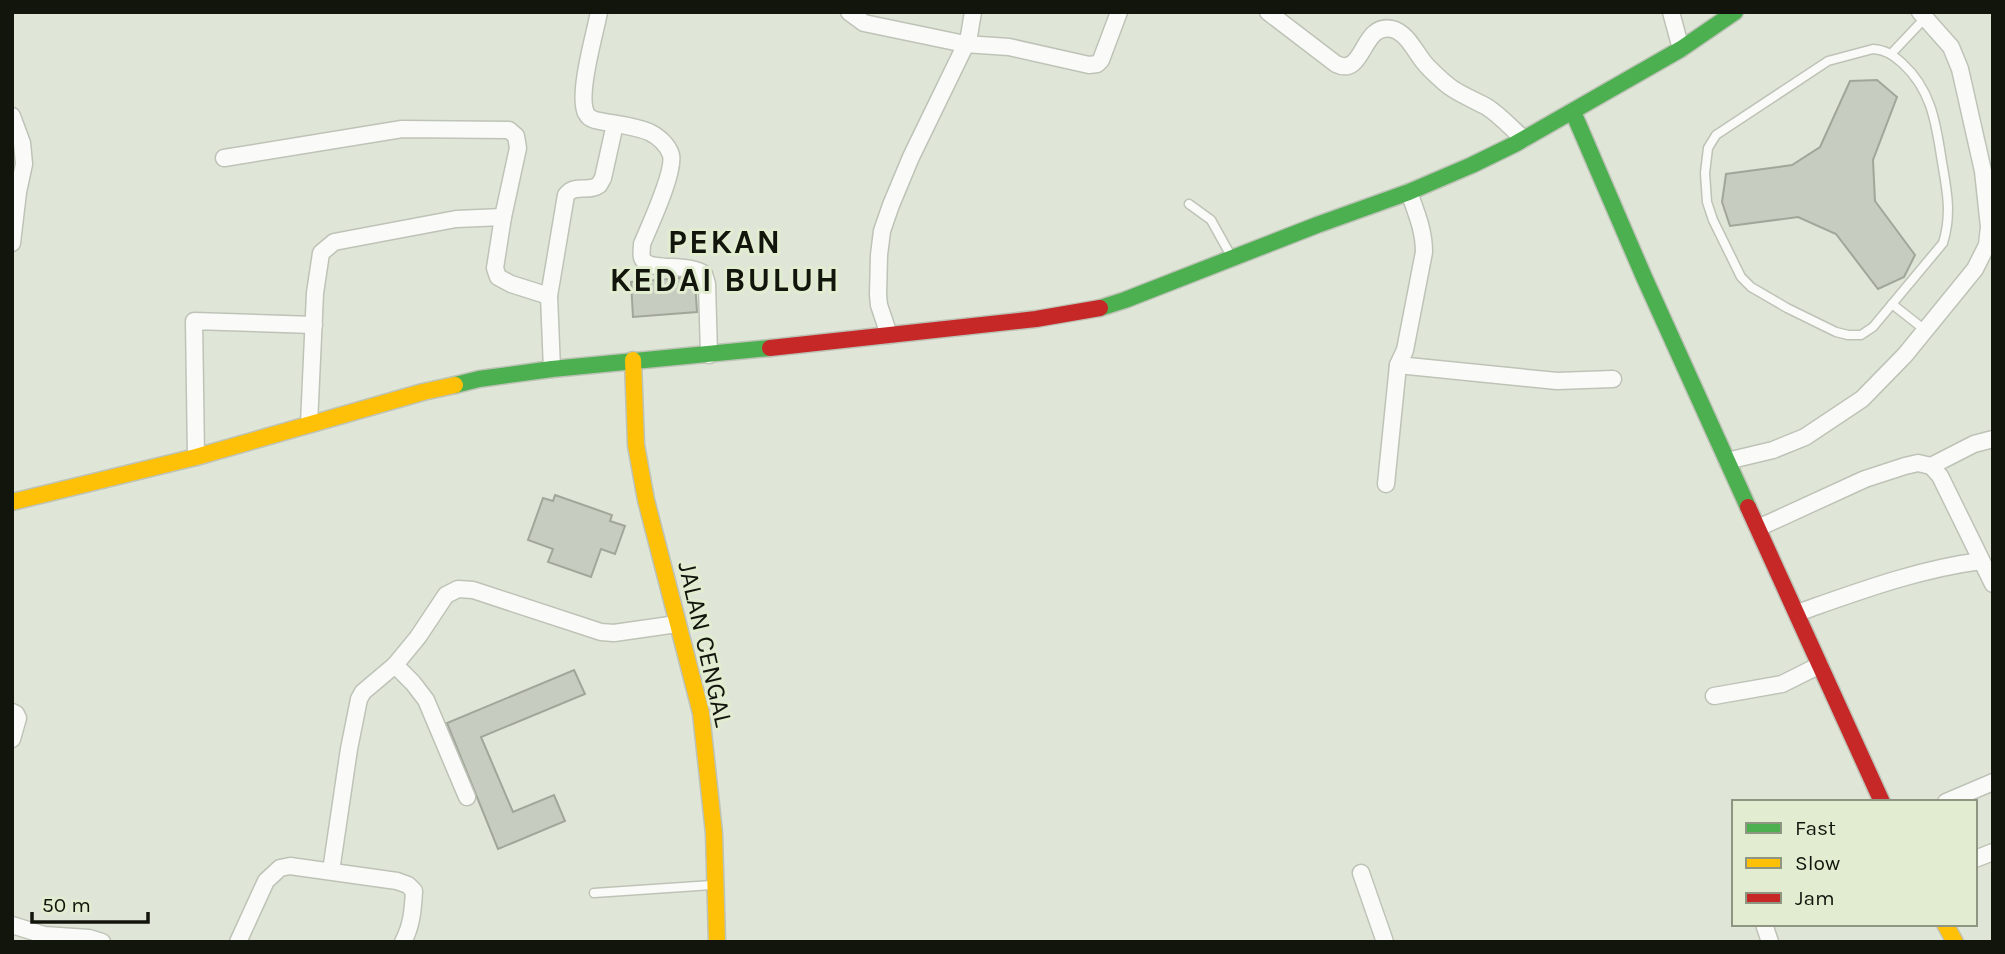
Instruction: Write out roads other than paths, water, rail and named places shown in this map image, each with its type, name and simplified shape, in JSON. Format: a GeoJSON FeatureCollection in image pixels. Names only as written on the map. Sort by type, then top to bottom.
{"type":"FeatureCollection","features":[{"type":"Feature","properties":{"kind":"main road"},"geometry":{"type":"LineString","coordinates":[[12,502],[196,457],[444,386],[497,376],[1036,319],[1093,310],[1409,192],[1472,165],[1573,112],[1681,49],[1735,12]]}},
{"type":"Feature","properties":{"kind":"main road"},"geometry":{"type":"LineString","coordinates":[[1573,112],[1644,276],[1881,800]]}},
{"type":"Feature","properties":{"kind":"main road","name":"JALAN CENGAL"},"geometry":{"type":"LineString","coordinates":[[634,360],[636,445],[646,500],[701,713],[714,833],[717,942]]}},
{"type":"Feature","properties":{"kind":"main road"},"geometry":{"type":"LineString","coordinates":[[1946,926],[1955,942]]}},
{"type":"Feature","properties":{"kind":"street"},"geometry":{"type":"LineString","coordinates":[[599,12],[586,69],[583,103],[588,116],[594,120],[638,129],[656,136],[666,145],[672,163],[642,244],[641,254],[644,261],[651,265],[691,268],[705,274],[709,355]]}},
{"type":"Feature","properties":{"kind":"street"},"geometry":{"type":"LineString","coordinates":[[849,12],[864,23],[965,44],[1009,47],[1089,65],[1097,64],[1101,60],[1119,12]]}},
{"type":"Feature","properties":{"kind":"street"},"geometry":{"type":"LineString","coordinates":[[888,335],[878,295],[882,231],[911,157],[965,44],[973,12]]}},
{"type":"Feature","properties":{"kind":"street"},"geometry":{"type":"LineString","coordinates":[[1268,12],[1343,68],[1355,64],[1367,39],[1376,32],[1395,29],[1405,36],[1425,65],[1451,88],[1487,108],[1524,139]]}},
{"type":"Feature","properties":{"kind":"street"},"geometry":{"type":"LineString","coordinates":[[1671,12],[1681,49]]}},
{"type":"Feature","properties":{"kind":"street"},"geometry":{"type":"LineString","coordinates":[[1727,461],[1773,450],[1805,436],[1862,399],[1926,330],[1975,269],[1987,245],[1989,227],[1983,171],[1961,69],[1951,47],[1923,15]]}},
{"type":"Feature","properties":{"kind":"street"},"geometry":{"type":"LineString","coordinates":[[12,116],[22,143],[24,164],[12,243]]}},
{"type":"Feature","properties":{"kind":"street"},"geometry":{"type":"LineString","coordinates":[[552,369],[549,296],[566,195],[576,187],[589,189],[599,185],[615,124]]}},
{"type":"Feature","properties":{"kind":"street"},"geometry":{"type":"LineString","coordinates":[[223,158],[402,129],[509,130],[516,136],[518,148],[495,268],[498,277],[511,284],[549,296]]}},
{"type":"Feature","properties":{"kind":"street"},"geometry":{"type":"LineString","coordinates":[[1385,484],[1398,365],[1405,350],[1423,252],[1421,224],[1409,192]]}},
{"type":"Feature","properties":{"kind":"street"},"geometry":{"type":"LineString","coordinates":[[309,424],[315,293],[321,253],[334,242],[456,219],[503,217]]}},
{"type":"Feature","properties":{"kind":"street"},"geometry":{"type":"LineString","coordinates":[[196,457],[194,321],[314,325]]}},
{"type":"Feature","properties":{"kind":"street"},"geometry":{"type":"LineString","coordinates":[[1398,365],[1557,381],[1613,379]]}},
{"type":"Feature","properties":{"kind":"street"},"geometry":{"type":"LineString","coordinates":[[1931,466],[1974,444],[1993,439]]}},
{"type":"Feature","properties":{"kind":"street"},"geometry":{"type":"LineString","coordinates":[[1758,528],[1865,479],[1918,463],[1931,466],[1940,476],[1993,584]]}},
{"type":"Feature","properties":{"kind":"street"},"geometry":{"type":"LineString","coordinates":[[1797,614],[1889,582],[1940,568],[1981,561]]}},
{"type":"Feature","properties":{"kind":"street"},"geometry":{"type":"LineString","coordinates":[[331,871],[359,699],[363,692],[395,665],[418,637],[446,595],[458,589],[472,590],[601,632],[614,633],[677,624]]}},
{"type":"Feature","properties":{"kind":"street"},"geometry":{"type":"LineString","coordinates":[[395,665],[426,699],[467,797]]}},
{"type":"Feature","properties":{"kind":"street"},"geometry":{"type":"LineString","coordinates":[[1714,696],[1782,684],[1821,665]]}},
{"type":"Feature","properties":{"kind":"street"},"geometry":{"type":"LineString","coordinates":[[12,712],[18,718],[12,739]]}},
{"type":"Feature","properties":{"kind":"street"},"geometry":{"type":"LineString","coordinates":[[1952,800],[1993,782]]}},
{"type":"Feature","properties":{"kind":"street"},"geometry":{"type":"LineString","coordinates":[[238,942],[266,881],[280,868],[290,866],[397,881],[412,887],[413,911],[403,942]]}},
{"type":"Feature","properties":{"kind":"street"},"geometry":{"type":"LineString","coordinates":[[1361,873],[1385,942]]}},
{"type":"Feature","properties":{"kind":"street"},"geometry":{"type":"LineString","coordinates":[[12,925],[64,939],[89,938],[102,942]]}},
{"type":"Feature","properties":{"kind":"lane"},"geometry":{"type":"LineString","coordinates":[[1891,54],[1923,15]]}},
{"type":"Feature","properties":{"kind":"lane"},"geometry":{"type":"LineString","coordinates":[[1873,49],[1891,54],[1915,75],[1935,118],[1950,210],[1948,227],[1943,243],[1873,327],[1861,335],[1848,335],[1836,332],[1787,308],[1751,287],[1741,277],[1707,202],[1705,173],[1708,148],[1716,135],[1828,61],[1873,49]]}},
{"type":"Feature","properties":{"kind":"lane"},"geometry":{"type":"LineString","coordinates":[[1189,204],[1211,220],[1233,258]]}},
{"type":"Feature","properties":{"kind":"lane"},"geometry":{"type":"LineString","coordinates":[[1892,304],[1926,330]]}},
{"type":"Feature","properties":{"kind":"lane"},"geometry":{"type":"LineString","coordinates":[[594,893],[715,885]]}},
{"type":"Feature","properties":{"kind":"district","name":"PEKAN KEDAI BULUH"},"geometry":{"type":"Point","coordinates":[725,260]}}]}
